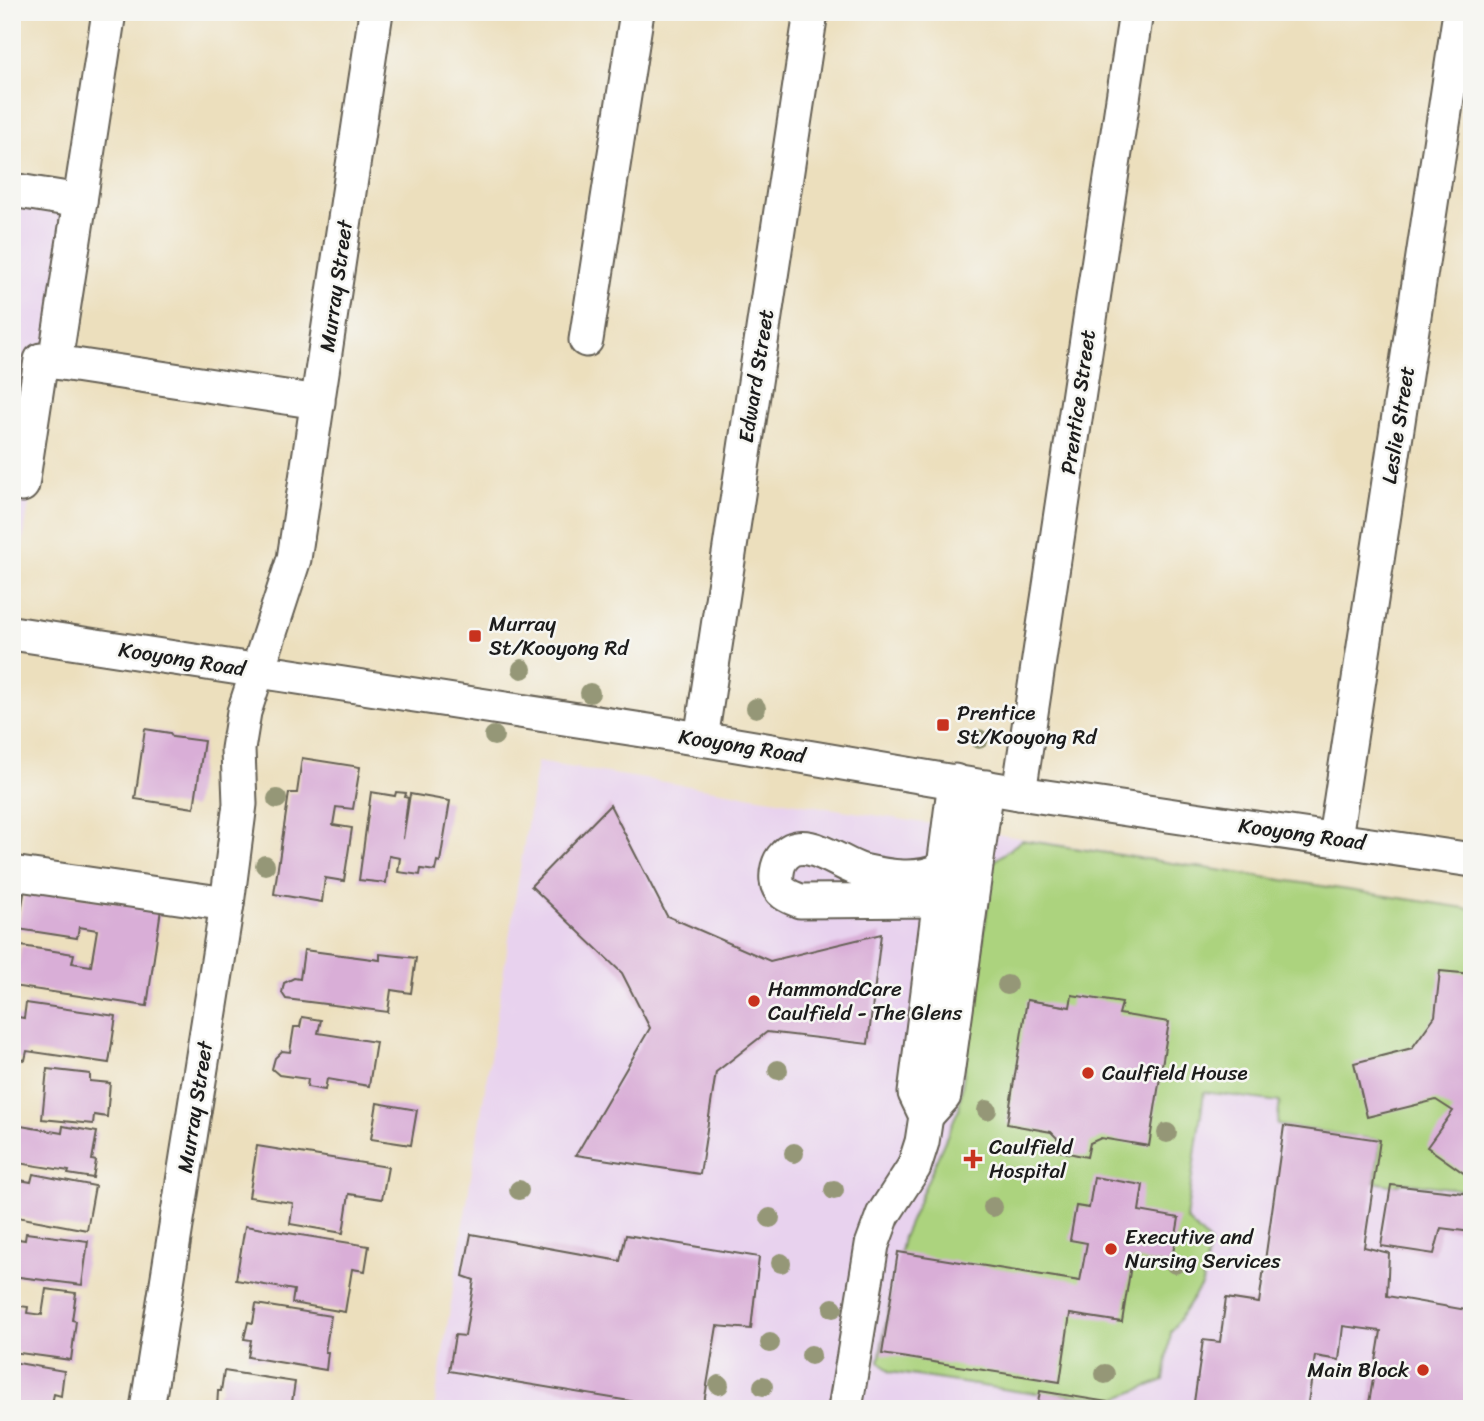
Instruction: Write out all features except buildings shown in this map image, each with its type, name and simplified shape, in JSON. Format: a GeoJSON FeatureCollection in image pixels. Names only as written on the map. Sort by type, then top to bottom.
{"type":"FeatureCollection","features":[{"type":"Feature","properties":{"kind":"street"},"geometry":{"type":"LineString","coordinates":[[55,362],[109,12]]}},
{"type":"Feature","properties":{"kind":"street","name":"Murray Street"},"geometry":{"type":"LineString","coordinates":[[147,1409],[227,904],[240,804],[258,753],[270,696],[269,673],[290,645],[295,610],[294,559],[376,12]]}},
{"type":"Feature","properties":{"kind":"street"},"geometry":{"type":"LineString","coordinates":[[586,340],[637,12]]}},
{"type":"Feature","properties":{"kind":"street","name":"Edward Street"},"geometry":{"type":"LineString","coordinates":[[701,739],[811,12]]}},
{"type":"Feature","properties":{"kind":"street","name":"Prentice Street"},"geometry":{"type":"LineString","coordinates":[[926,1116],[944,1096],[1003,790],[1136,12]]}},
{"type":"Feature","properties":{"kind":"street","name":"Leslie Street"},"geometry":{"type":"LineString","coordinates":[[1335,838],[1460,12]]}},
{"type":"Feature","properties":{"kind":"street"},"geometry":{"type":"LineString","coordinates":[[12,190],[80,201]]}},
{"type":"Feature","properties":{"kind":"street"},"geometry":{"type":"LineString","coordinates":[[22,485],[41,360],[318,402]]}},
{"type":"Feature","properties":{"kind":"street","name":"Kooyong Road"},"geometry":{"type":"LineString","coordinates":[[12,633],[701,739],[1003,790],[1472,860]]}},
{"type":"Feature","properties":{"kind":"street"},"geometry":{"type":"LineString","coordinates":[[845,1409],[872,1245],[883,1215],[914,1167],[922,1142],[926,1116],[915,1093],[955,781]]}},
{"type":"Feature","properties":{"kind":"street"},"geometry":{"type":"LineString","coordinates":[[12,873],[227,904]]}},
{"type":"Feature","properties":{"kind":"shaded area"},"geometry":{"type":"Polygon","coordinates":[[[12,203],[72,213],[17,584],[12,584],[12,203]]]}},
{"type":"Feature","properties":{"kind":"shaded area","name":"Caulfield Hospital"},"geometry":{"type":"Polygon","coordinates":[[[537,762],[1472,909],[1472,1409],[434,1409],[537,762]]]}},
{"type":"Feature","properties":{"kind":"green space"},"geometry":{"type":"Polygon","coordinates":[[[1022,840],[1472,909],[1472,1191],[1404,1182],[1394,1186],[1375,1182],[1380,1140],[1277,1125],[1280,1102],[1204,1092],[1186,1219],[1210,1243],[1202,1284],[1171,1332],[1164,1380],[1118,1398],[1022,1392],[890,1372],[879,1361],[903,1237],[959,1108],[994,861],[1022,840]]]}},
{"type":"Feature","properties":{"kind":"place","name":"Murray St/Kooyong Rd"},"geometry":{"type":"Point","coordinates":[475,636]}},
{"type":"Feature","properties":{"kind":"place","name":"Prentice St/Kooyong Rd"},"geometry":{"type":"Point","coordinates":[943,725]}},
{"type":"Feature","properties":{"kind":"place","name":"HammondCare Caulfield - The Glens"},"geometry":{"type":"Point","coordinates":[754,1001]}},
{"type":"Feature","properties":{"kind":"place","name":"Caulfield House"},"geometry":{"type":"Point","coordinates":[1088,1073]}},
{"type":"Feature","properties":{"kind":"place","name":"Caulfield Hospital"},"geometry":{"type":"Point","coordinates":[973,1159]}},
{"type":"Feature","properties":{"kind":"place","name":"Executive and Nursing Services"},"geometry":{"type":"Point","coordinates":[1111,1249]}},
{"type":"Feature","properties":{"kind":"place","name":"Main Block"},"geometry":{"type":"Point","coordinates":[1423,1370]}}]}
